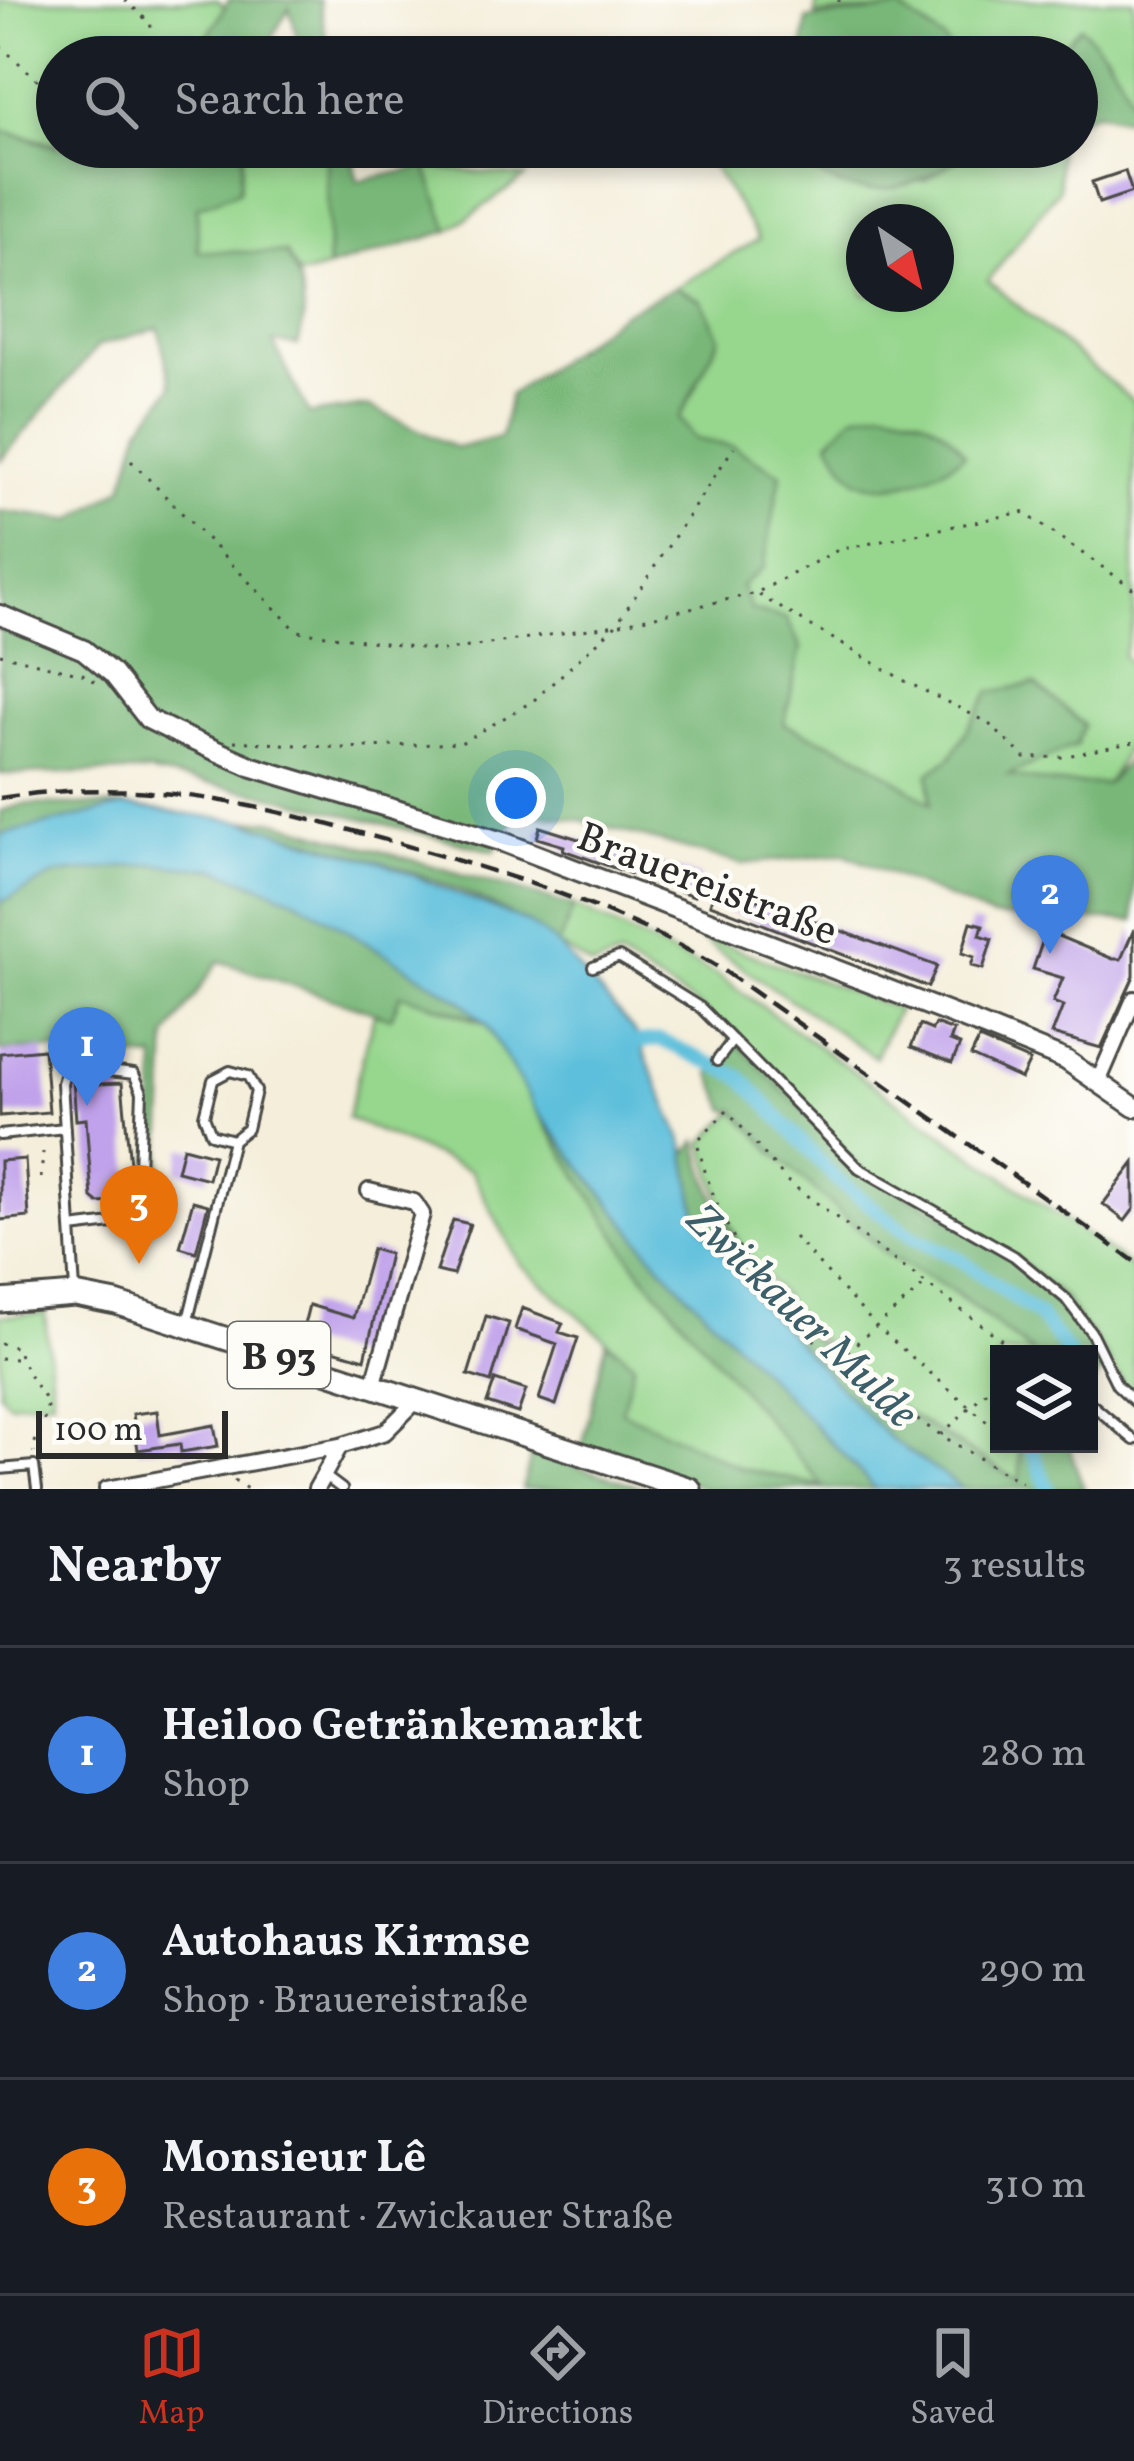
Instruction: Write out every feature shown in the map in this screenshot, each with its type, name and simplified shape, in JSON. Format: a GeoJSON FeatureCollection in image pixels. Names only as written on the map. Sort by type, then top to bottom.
{"type":"FeatureCollection","features":[{"type":"Feature","properties":{"kind":"main road","name":"B 93"},"geometry":{"type":"LineString","coordinates":[[0,1301],[75,1295],[187,1325],[690,1489]]}},
{"type":"Feature","properties":{"kind":"street","name":"Brauereistraße"},"geometry":{"type":"LineString","coordinates":[[0,615],[84,650],[113,674],[148,719],[220,752],[502,842],[1046,1052],[1099,1080],[1134,1107]]}},
{"type":"Feature","properties":{"kind":"street"},"geometry":{"type":"LineString","coordinates":[[1099,1080],[1134,999]]}},
{"type":"Feature","properties":{"kind":"street"},"geometry":{"type":"LineString","coordinates":[[370,1191],[414,1202],[422,1214],[373,1386]]}},
{"type":"Feature","properties":{"kind":"street"},"geometry":{"type":"LineString","coordinates":[[112,1489],[340,1446],[385,1432],[417,1400]]}},
{"type":"Feature","properties":{"kind":"street"},"geometry":{"type":"LineString","coordinates":[[321,1483],[340,1446]]}},
{"type":"Feature","properties":{"kind":"lane"},"geometry":{"type":"LineString","coordinates":[[593,967],[619,956],[701,1008],[860,1168],[1014,1256],[1066,1299],[1118,1385],[1134,1401]]}},
{"type":"Feature","properties":{"kind":"lane"},"geometry":{"type":"LineString","coordinates":[[717,1061],[733,1040]]}},
{"type":"Feature","properties":{"kind":"lane"},"geometry":{"type":"LineString","coordinates":[[71,1228],[137,1220],[142,1092],[134,1074],[84,1068],[65,1073],[65,1128],[75,1295]]}},
{"type":"Feature","properties":{"kind":"lane"},"geometry":{"type":"LineString","coordinates":[[187,1325],[233,1141],[247,1129],[256,1091],[248,1076],[230,1071],[213,1080],[204,1116],[211,1134],[233,1141]]}},
{"type":"Feature","properties":{"kind":"lane"},"geometry":{"type":"LineString","coordinates":[[0,1135],[65,1128]]}},
{"type":"Feature","properties":{"kind":"lane"},"geometry":{"type":"LineString","coordinates":[[1098,1410],[1134,1440]]}},
{"type":"Feature","properties":{"kind":"lane"},"geometry":{"type":"LineString","coordinates":[[0,1468],[34,1466],[37,1489]]}},
{"type":"Feature","properties":{"kind":"lane"},"geometry":{"type":"LineString","coordinates":[[321,1483],[342,1489]]}},
{"type":"Feature","properties":{"kind":"path"},"geometry":{"type":"LineString","coordinates":[[125,0],[151,24],[150,36]]}},
{"type":"Feature","properties":{"kind":"path"},"geometry":{"type":"LineString","coordinates":[[0,46],[36,78]]}},
{"type":"Feature","properties":{"kind":"path"},"geometry":{"type":"LineString","coordinates":[[220,752],[229,741],[344,748],[461,743],[532,701],[616,625],[686,511],[734,446]]}},
{"type":"Feature","properties":{"kind":"path"},"geometry":{"type":"LineString","coordinates":[[131,461],[297,631],[442,651],[616,625],[756,593],[838,550],[1024,512],[1134,589]]}},
{"type":"Feature","properties":{"kind":"path"},"geometry":{"type":"LineString","coordinates":[[756,593],[903,680],[987,722],[1025,758],[1062,757],[1134,742]]}},
{"type":"Feature","properties":{"kind":"path"},"geometry":{"type":"LineString","coordinates":[[0,655],[86,676],[101,686]]}},
{"type":"Feature","properties":{"kind":"path"},"geometry":{"type":"LineString","coordinates":[[1009,1345],[787,1181],[727,1110],[697,1141],[722,1222],[760,1284],[875,1394],[1022,1482]]}},
{"type":"Feature","properties":{"kind":"path"},"geometry":{"type":"LineString","coordinates":[[40,1178],[43,1152]]}},
{"type":"Feature","properties":{"kind":"path"},"geometry":{"type":"LineString","coordinates":[[794,1237],[877,1327],[990,1424]]}},
{"type":"Feature","properties":{"kind":"path"},"geometry":{"type":"LineString","coordinates":[[836,1360],[926,1284]]}},
{"type":"Feature","properties":{"kind":"path"},"geometry":{"type":"LineString","coordinates":[[0,1343],[18,1348],[22,1373],[45,1396],[47,1408],[34,1443],[34,1466]]}},
{"type":"Feature","properties":{"kind":"path"},"geometry":{"type":"LineString","coordinates":[[0,1358],[20,1359]]}},
{"type":"Feature","properties":{"kind":"path"},"geometry":{"type":"LineString","coordinates":[[939,1436],[990,1387]]}},
{"type":"Feature","properties":{"kind":"green space"},"geometry":{"type":"Polygon","coordinates":[[[0,0],[217,0],[225,7],[208,36],[36,36],[36,139],[0,130],[0,0]]]}},
{"type":"Feature","properties":{"kind":"green space"},"geometry":{"type":"Polygon","coordinates":[[[229,0],[319,0],[326,36],[297,36],[289,8],[273,36],[208,36],[229,0]]]}},
{"type":"Feature","properties":{"kind":"green space"},"geometry":{"type":"Polygon","coordinates":[[[817,0],[1134,0],[1134,108],[1106,52],[1098,51],[1098,36],[938,36],[894,13],[815,15],[817,0]]]}},
{"type":"Feature","properties":{"kind":"green space"},"geometry":{"type":"Polygon","coordinates":[[[901,9],[938,36],[805,36],[807,19],[901,9]]]}},
{"type":"Feature","properties":{"kind":"green space"},"geometry":{"type":"Polygon","coordinates":[[[1098,46],[1123,82],[1134,121],[1098,112],[1098,46]]]}},
{"type":"Feature","properties":{"kind":"green space"},"geometry":{"type":"Polygon","coordinates":[[[0,130],[36,141],[36,168],[242,168],[239,191],[197,207],[198,251],[286,253],[301,287],[303,320],[298,345],[273,342],[309,414],[368,406],[457,448],[501,437],[510,395],[623,313],[675,288],[701,300],[720,337],[679,419],[695,439],[734,447],[781,474],[764,567],[741,586],[751,610],[787,619],[801,648],[784,724],[858,754],[931,803],[929,773],[951,757],[990,692],[1035,684],[1084,725],[1076,745],[1008,775],[1056,784],[1106,784],[1134,755],[1134,921],[992,917],[844,854],[742,864],[580,820],[519,812],[494,851],[268,795],[148,772],[0,774],[0,511],[72,520],[123,487],[141,427],[172,387],[158,328],[98,346],[0,461],[0,130]]]}},
{"type":"Feature","properties":{"kind":"green space"},"geometry":{"type":"Polygon","coordinates":[[[242,168],[327,168],[328,268],[299,276],[286,253],[198,252],[197,206],[239,191],[242,168]]]}},
{"type":"Feature","properties":{"kind":"green space"},"geometry":{"type":"Polygon","coordinates":[[[327,168],[355,168],[358,181],[426,168],[449,231],[328,268],[327,168]]]}},
{"type":"Feature","properties":{"kind":"green space"},"geometry":{"type":"Polygon","coordinates":[[[426,168],[525,177],[449,231],[426,168]]]}},
{"type":"Feature","properties":{"kind":"green space"},"geometry":{"type":"Polygon","coordinates":[[[713,168],[822,168],[925,181],[943,168],[1059,168],[1059,188],[988,281],[1134,402],[1134,622],[1123,656],[1134,668],[1133,716],[1122,757],[1106,784],[1056,784],[1005,775],[1076,745],[1035,684],[990,692],[951,757],[929,773],[931,804],[858,754],[783,724],[787,619],[751,610],[741,586],[734,447],[695,439],[679,418],[698,384],[675,288],[759,239],[713,168]]]}},
{"type":"Feature","properties":{"kind":"green space"},"geometry":{"type":"Polygon","coordinates":[[[811,168],[944,168],[905,185],[880,189],[833,182],[811,168]]]}},
{"type":"Feature","properties":{"kind":"green space"},"geometry":{"type":"Polygon","coordinates":[[[883,409],[930,421],[965,454],[929,475],[899,484],[870,485],[858,480],[829,441],[854,415],[883,409]]]}},
{"type":"Feature","properties":{"kind":"green space"},"geometry":{"type":"Polygon","coordinates":[[[24,804],[125,806],[0,835],[0,811],[24,804]]]}},
{"type":"Feature","properties":{"kind":"green space"},"geometry":{"type":"Polygon","coordinates":[[[272,820],[574,906],[558,945],[448,886],[243,821],[272,820]]]}},
{"type":"Feature","properties":{"kind":"green space"},"geometry":{"type":"Polygon","coordinates":[[[153,864],[217,869],[296,899],[462,1001],[482,1020],[401,994],[391,1018],[219,961],[167,1037],[159,1211],[149,1210],[156,1059],[58,1050],[0,1051],[0,903],[56,874],[153,864]]]}},
{"type":"Feature","properties":{"kind":"green space"},"geometry":{"type":"Polygon","coordinates":[[[574,906],[719,976],[1134,1269],[1134,1401],[1091,1332],[859,1168],[701,1008],[619,957],[593,967],[558,945],[574,906]]]}},
{"type":"Feature","properties":{"kind":"green space"},"geometry":{"type":"Polygon","coordinates":[[[690,932],[898,1009],[875,1057],[690,932]]]}},
{"type":"Feature","properties":{"kind":"green space"},"geometry":{"type":"Polygon","coordinates":[[[400,993],[486,1024],[634,1263],[825,1487],[743,1469],[621,1411],[633,1363],[519,1263],[471,1171],[347,1118],[374,1014],[391,1017],[400,993]]]}},
{"type":"Feature","properties":{"kind":"green space"},"geometry":{"type":"Polygon","coordinates":[[[733,1040],[860,1168],[1014,1256],[1066,1299],[1095,1345],[1022,1345],[956,1293],[887,1255],[775,1154],[736,1111],[727,1110],[711,1074],[733,1040]]]}},
{"type":"Feature","properties":{"kind":"green space"},"geometry":{"type":"Polygon","coordinates":[[[536,1110],[660,1265],[876,1489],[708,1489],[582,1448],[606,1342],[634,1363],[622,1411],[743,1469],[823,1486],[634,1263],[536,1110]]]}},
{"type":"Feature","properties":{"kind":"green space"},"geometry":{"type":"Polygon","coordinates":[[[735,1111],[775,1154],[1021,1345],[990,1345],[990,1453],[1020,1453],[1021,1482],[875,1394],[807,1326],[742,1247],[727,1220],[703,1143],[735,1111]]]}},
{"type":"Feature","properties":{"kind":"green space"},"geometry":{"type":"Polygon","coordinates":[[[697,1141],[716,1201],[744,1254],[778,1302],[865,1383],[1020,1481],[1020,1453],[1071,1453],[1084,1489],[963,1489],[889,1438],[761,1306],[698,1220],[686,1154],[697,1141]]]}},
{"type":"Feature","properties":{"kind":"green space"},"geometry":{"type":"Polygon","coordinates":[[[45,1313],[53,1399],[9,1403],[0,1393],[0,1316],[45,1313]]]}},
{"type":"Feature","properties":{"kind":"green space"},"geometry":{"type":"Polygon","coordinates":[[[1098,1351],[1107,1365],[1098,1376],[1098,1351]]]}},
{"type":"Feature","properties":{"kind":"green space"},"geometry":{"type":"Polygon","coordinates":[[[532,1453],[649,1489],[522,1489],[532,1453]]]}},
{"type":"Feature","properties":{"kind":"water"},"geometry":{"type":"Polygon","coordinates":[[[125,806],[242,821],[383,863],[529,923],[558,945],[635,1032],[684,1144],[698,1220],[761,1305],[889,1438],[963,1489],[876,1489],[660,1265],[536,1110],[486,1024],[462,1001],[296,899],[217,869],[153,864],[56,874],[0,903],[0,835],[125,806]]]}},
{"type":"Feature","properties":{"kind":"building"},"geometry":{"type":"Polygon","coordinates":[[[1125,171],[1132,192],[1099,203],[1092,182],[1125,171]]]}},
{"type":"Feature","properties":{"kind":"building"},"geometry":{"type":"Polygon","coordinates":[[[540,827],[700,877],[694,896],[563,850],[564,846],[537,838],[540,827]]]}},
{"type":"Feature","properties":{"kind":"building"},"geometry":{"type":"Polygon","coordinates":[[[717,885],[937,966],[928,987],[710,904],[717,885]]]}},
{"type":"Feature","properties":{"kind":"building"},"geometry":{"type":"Polygon","coordinates":[[[971,922],[983,925],[980,935],[992,939],[983,969],[971,966],[974,957],[962,953],[971,922]]]}},
{"type":"Feature","properties":{"kind":"building"},"geometry":{"type":"Polygon","coordinates":[[[1134,929],[1134,976],[1101,1048],[1052,1034],[1063,1006],[1053,1002],[1063,978],[1033,969],[1046,931],[1121,959],[1134,929]]]}},
{"type":"Feature","properties":{"kind":"building"},"geometry":{"type":"Polygon","coordinates":[[[935,1024],[954,1031],[950,1041],[960,1045],[952,1063],[911,1047],[920,1025],[932,1030],[935,1024]]]}},
{"type":"Feature","properties":{"kind":"building"},"geometry":{"type":"Polygon","coordinates":[[[979,1039],[1030,1061],[1021,1079],[971,1056],[979,1039]]]}},
{"type":"Feature","properties":{"kind":"building"},"geometry":{"type":"Polygon","coordinates":[[[44,1049],[49,1112],[0,1116],[0,1053],[44,1049]]]}},
{"type":"Feature","properties":{"kind":"building"},"geometry":{"type":"Polygon","coordinates":[[[98,1078],[99,1084],[122,1083],[131,1174],[127,1201],[98,1203],[92,1198],[86,1119],[76,1120],[73,1079],[98,1078]]]}},
{"type":"Feature","properties":{"kind":"building"},"geometry":{"type":"Polygon","coordinates":[[[183,1147],[214,1155],[208,1179],[177,1171],[183,1147]]]}},
{"type":"Feature","properties":{"kind":"building"},"geometry":{"type":"Polygon","coordinates":[[[25,1159],[29,1217],[0,1220],[0,1161],[25,1159]]]}},
{"type":"Feature","properties":{"kind":"building"},"geometry":{"type":"Polygon","coordinates":[[[1134,1163],[1134,1209],[1125,1221],[1103,1204],[1134,1163]]]}},
{"type":"Feature","properties":{"kind":"building"},"geometry":{"type":"Polygon","coordinates":[[[193,1201],[208,1205],[196,1252],[180,1247],[193,1201]]]}},
{"type":"Feature","properties":{"kind":"building"},"geometry":{"type":"Polygon","coordinates":[[[453,1220],[470,1224],[453,1275],[436,1271],[453,1220]]]}},
{"type":"Feature","properties":{"kind":"building"},"geometry":{"type":"Polygon","coordinates":[[[372,1249],[389,1254],[365,1359],[300,1341],[309,1305],[353,1318],[372,1249]]]}},
{"type":"Feature","properties":{"kind":"building"},"geometry":{"type":"Polygon","coordinates":[[[522,1308],[563,1323],[559,1332],[578,1338],[556,1405],[539,1399],[557,1344],[515,1329],[522,1308]]]}},
{"type":"Feature","properties":{"kind":"building"},"geometry":{"type":"Polygon","coordinates":[[[486,1316],[509,1323],[491,1382],[468,1375],[486,1316]]]}},
{"type":"Feature","properties":{"kind":"building"},"geometry":{"type":"Polygon","coordinates":[[[495,1380],[526,1390],[518,1413],[487,1403],[495,1380]]]}},
{"type":"Feature","properties":{"kind":"building"},"geometry":{"type":"Polygon","coordinates":[[[157,1411],[160,1435],[214,1425],[218,1446],[181,1452],[180,1444],[138,1450],[133,1414],[157,1411]]]}},
{"type":"Feature","properties":{"kind":"waterway"},"geometry":{"type":"LineString","coordinates":[[639,1042],[660,1040],[741,1077],[837,1180],[915,1239],[960,1259],[1039,1316],[1062,1345]]}},
{"type":"Feature","properties":{"kind":"waterway"},"geometry":{"type":"LineString","coordinates":[[1034,1453],[1048,1489]]}},
{"type":"Feature","properties":{"kind":"railway"},"geometry":{"type":"LineString","coordinates":[[0,798],[106,790],[255,807],[448,858],[608,913],[723,970],[1134,1261]]}},
{"type":"Feature","properties":{"kind":"place","name":"Autohaus Kirmse"},"geometry":{"type":"Point","coordinates":[1050,954]}},
{"type":"Feature","properties":{"kind":"place","name":"Heiloo Getränkemarkt"},"geometry":{"type":"Point","coordinates":[87,1106]}},
{"type":"Feature","properties":{"kind":"place","name":"Monsieur Lê"},"geometry":{"type":"Point","coordinates":[139,1264]}},
{"type":"Feature","properties":{"kind":"water label","name":"Zwickauer Mulde"},"geometry":{"type":"Point","coordinates":[804,1315]}}]}
